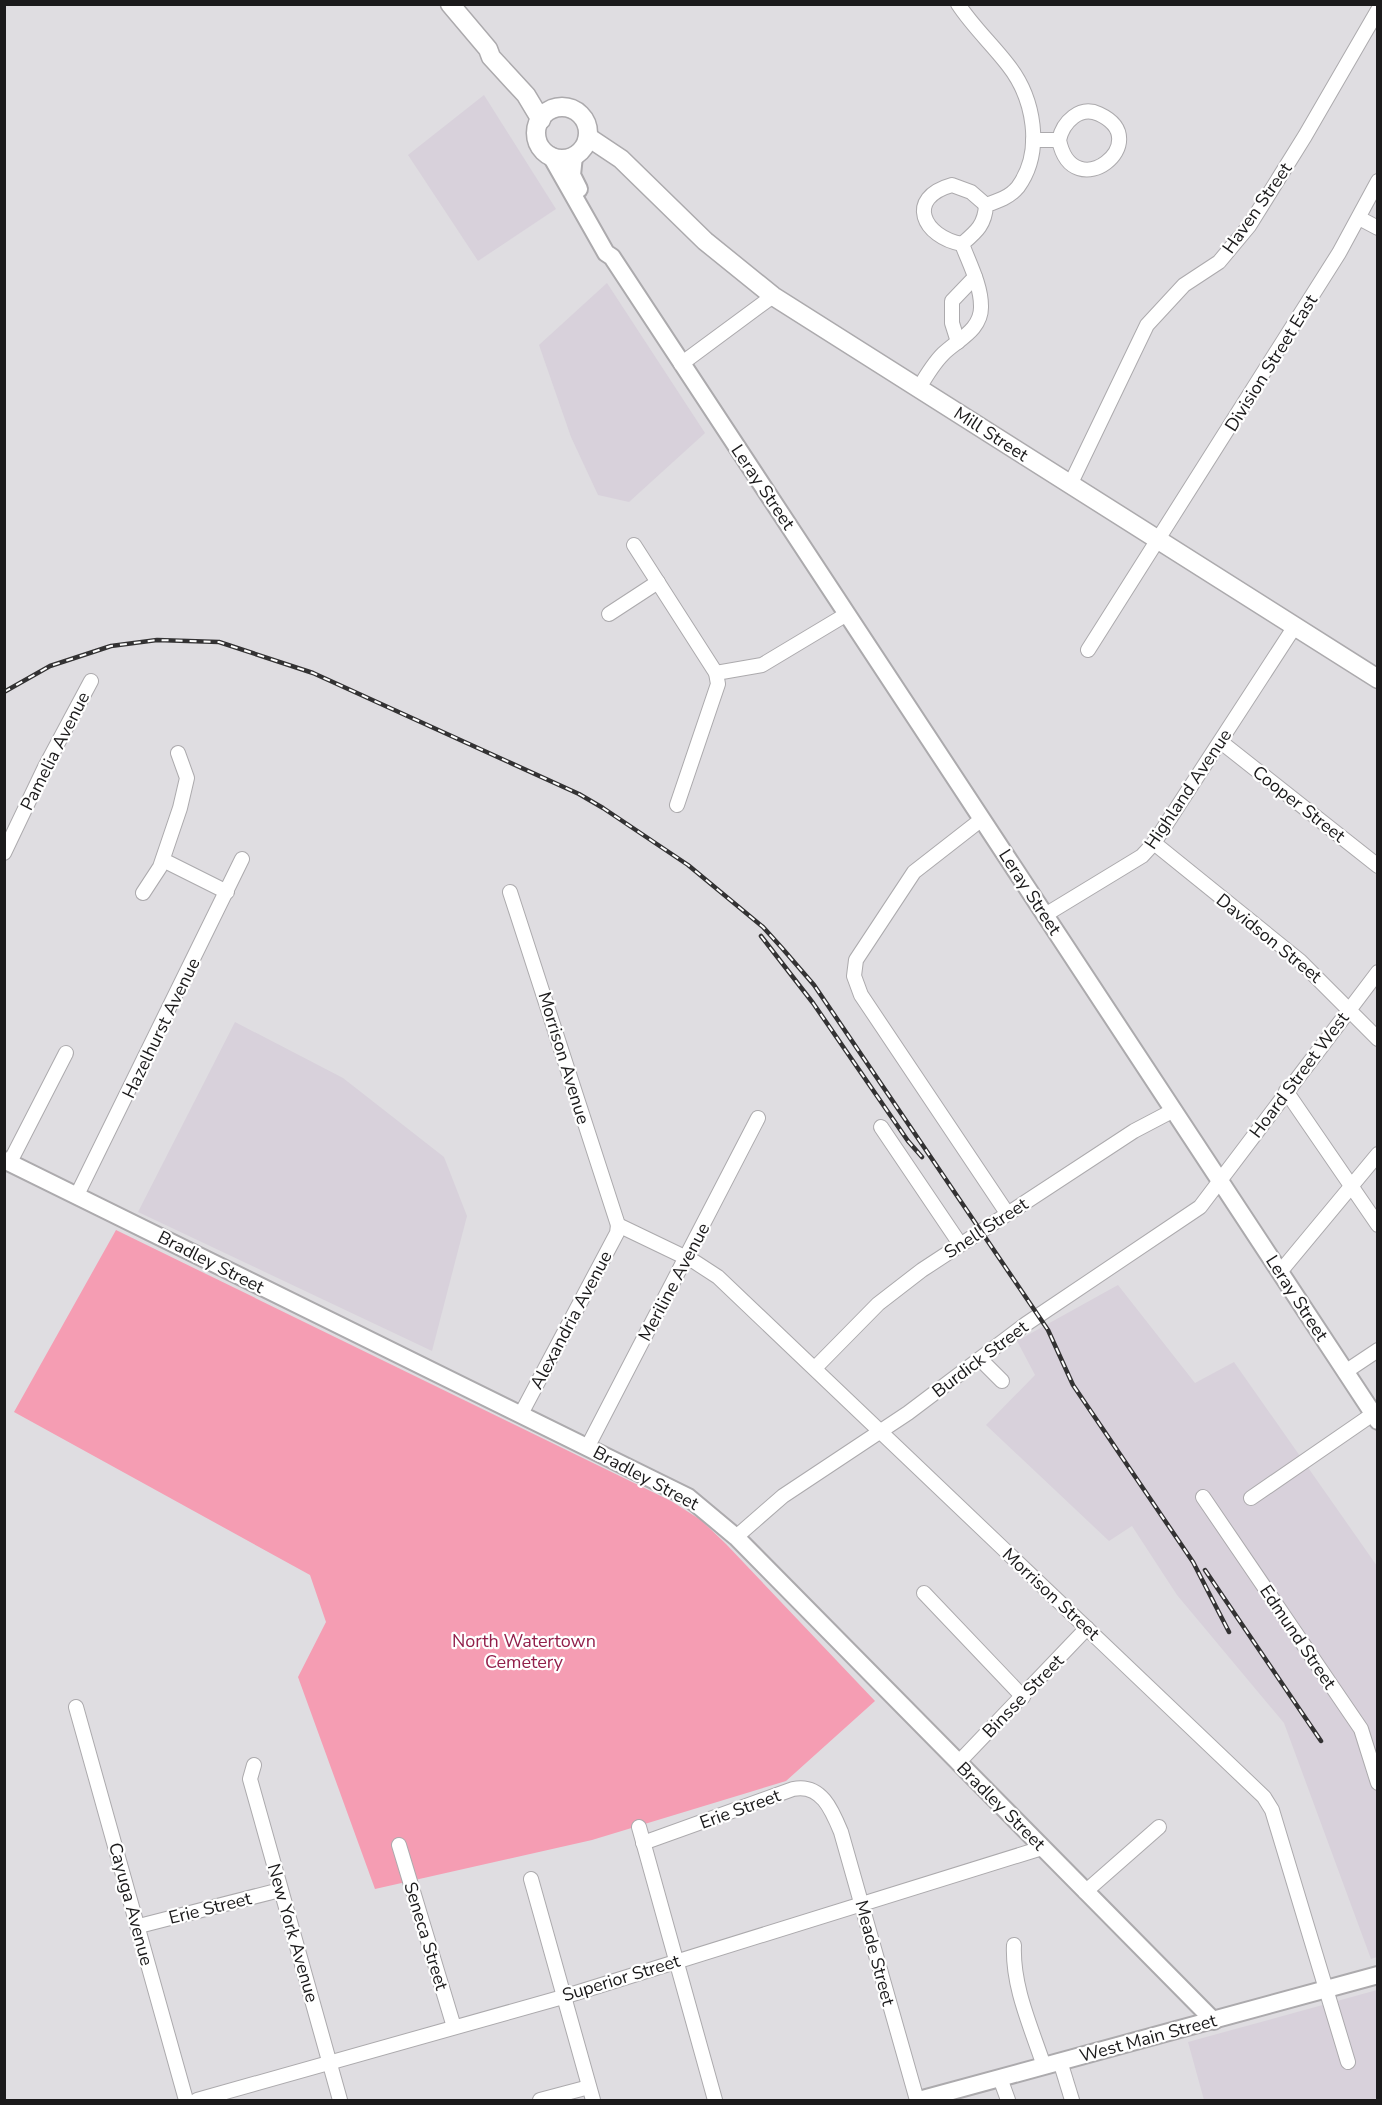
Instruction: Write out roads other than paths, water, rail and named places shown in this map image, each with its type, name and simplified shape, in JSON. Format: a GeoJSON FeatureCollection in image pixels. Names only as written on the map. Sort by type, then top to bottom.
{"type":"FeatureCollection","features":[{"type":"Feature","properties":{"kind":"highway"},"geometry":{"type":"LineString","coordinates":[[450,4],[488,49],[491,57],[534,105],[541,120]]}},
{"type":"Feature","properties":{"kind":"highway"},"geometry":{"type":"LineString","coordinates":[[488,49],[497,51],[543,98],[558,108],[571,110],[585,120],[582,147],[561,159],[542,150],[536,140],[536,129],[541,120],[558,108]]}},
{"type":"Feature","properties":{"kind":"highway","name":"Mill Street"},"geometry":{"type":"LineString","coordinates":[[582,147],[625,164],[705,241],[773,296],[1377,679]]}},
{"type":"Feature","properties":{"kind":"main road"},"geometry":{"type":"LineString","coordinates":[[582,147],[572,169],[574,180],[611,249],[612,256]]}},
{"type":"Feature","properties":{"kind":"main road"},"geometry":{"type":"LineString","coordinates":[[551,156],[606,253],[612,256]]}},
{"type":"Feature","properties":{"kind":"main road","name":"Leray Street"},"geometry":{"type":"LineString","coordinates":[[612,256],[1375,1418]]}},
{"type":"Feature","properties":{"kind":"main road","name":"Bradley Street"},"geometry":{"type":"LineString","coordinates":[[7,1161],[688,1497],[736,1537],[1214,2021]]}},
{"type":"Feature","properties":{"kind":"main road","name":"West Main Street"},"geometry":{"type":"LineString","coordinates":[[918,2100],[1377,1975]]}},
{"type":"Feature","properties":{"kind":"street"},"geometry":{"type":"LineString","coordinates":[[958,4],[974,27],[1010,67],[1029,104],[1034,140],[1032,157],[1017,188],[1006,198],[986,205]]}},
{"type":"Feature","properties":{"kind":"street","name":"Haven Street"},"geometry":{"type":"LineString","coordinates":[[1070,485],[1147,325],[1184,285],[1219,262],[1249,226],[1305,136],[1377,10]]}},
{"type":"Feature","properties":{"kind":"street"},"geometry":{"type":"LineString","coordinates":[[1085,111],[1096,112],[1106,118],[1115,127],[1118,136],[1117,149],[1112,159],[1104,166],[1092,169],[1074,164],[1061,148],[1059,140],[1066,123],[1085,111]]}},
{"type":"Feature","properties":{"kind":"street"},"geometry":{"type":"LineString","coordinates":[[1034,140],[1059,140]]}},
{"type":"Feature","properties":{"kind":"street","name":"Division Street East"},"geometry":{"type":"LineString","coordinates":[[1088,650],[1248,400],[1359,218],[1377,181]]}},
{"type":"Feature","properties":{"kind":"street"},"geometry":{"type":"LineString","coordinates":[[952,185],[971,192],[986,205],[985,219],[979,230],[962,244],[950,242],[936,234],[923,214],[924,203],[931,194],[952,185]]}},
{"type":"Feature","properties":{"kind":"street"},"geometry":{"type":"LineString","coordinates":[[1359,218],[1377,228]]}},
{"type":"Feature","properties":{"kind":"street"},"geometry":{"type":"LineString","coordinates":[[919,388],[932,366],[970,333],[982,308],[975,277],[962,244]]}},
{"type":"Feature","properties":{"kind":"street"},"geometry":{"type":"LineString","coordinates":[[958,342],[952,323],[952,301],[975,277]]}},
{"type":"Feature","properties":{"kind":"street"},"geometry":{"type":"LineString","coordinates":[[681,364],[773,296]]}},
{"type":"Feature","properties":{"kind":"street"},"geometry":{"type":"LineString","coordinates":[[634,545],[717,673],[718,684],[677,805]]}},
{"type":"Feature","properties":{"kind":"street"},"geometry":{"type":"LineString","coordinates":[[609,614],[658,582]]}},
{"type":"Feature","properties":{"kind":"street"},"geometry":{"type":"LineString","coordinates":[[717,673],[762,665],[847,614]]}},
{"type":"Feature","properties":{"kind":"street","name":"Highland Avenue"},"geometry":{"type":"LineString","coordinates":[[1046,915],[1142,856],[1154,843],[1294,626]]}},
{"type":"Feature","properties":{"kind":"street","name":"Pamelia Avenue"},"geometry":{"type":"LineString","coordinates":[[4,853],[45,767],[91,681]]}},
{"type":"Feature","properties":{"kind":"street","name":"Cooper Street"},"geometry":{"type":"LineString","coordinates":[[1221,742],[1377,866]]}},
{"type":"Feature","properties":{"kind":"street"},"geometry":{"type":"LineString","coordinates":[[143,892],[163,860],[186,785],[187,778],[178,753]]}},
{"type":"Feature","properties":{"kind":"street"},"geometry":{"type":"LineString","coordinates":[[982,819],[914,872],[856,960],[854,976],[861,995],[1007,1213]]}},
{"type":"Feature","properties":{"kind":"street","name":"Davidson Street"},"geometry":{"type":"LineString","coordinates":[[1154,843],[1300,961],[1377,1039]]}},
{"type":"Feature","properties":{"kind":"street","name":"Hazelhurst Avenue"},"geometry":{"type":"LineString","coordinates":[[77,1195],[242,859]]}},
{"type":"Feature","properties":{"kind":"street"},"geometry":{"type":"LineString","coordinates":[[163,860],[227,892]]}},
{"type":"Feature","properties":{"kind":"street","name":"Morrison Avenue"},"geometry":{"type":"LineString","coordinates":[[510,892],[618,1225]]}},
{"type":"Feature","properties":{"kind":"street","name":"Hoard Street West"},"geometry":{"type":"LineString","coordinates":[[1220,1179],[1377,972]]}},
{"type":"Feature","properties":{"kind":"street"},"geometry":{"type":"LineString","coordinates":[[7,1161],[66,1053]]}},
{"type":"Feature","properties":{"kind":"street"},"geometry":{"type":"LineString","coordinates":[[1286,1091],[1377,1225]]}},
{"type":"Feature","properties":{"kind":"street","name":"Snell Street"},"geometry":{"type":"LineString","coordinates":[[815,1368],[878,1304],[960,1244],[1134,1131],[1174,1110]]}},
{"type":"Feature","properties":{"kind":"street","name":"Meriline Avenue"},"geometry":{"type":"LineString","coordinates":[[588,1446],[758,1118]]}},
{"type":"Feature","properties":{"kind":"street"},"geometry":{"type":"LineString","coordinates":[[881,1127],[960,1244]]}},
{"type":"Feature","properties":{"kind":"street"},"geometry":{"type":"LineString","coordinates":[[1280,1272],[1377,1154]]}},
{"type":"Feature","properties":{"kind":"street","name":"Burdick Street"},"geometry":{"type":"LineString","coordinates":[[736,1537],[783,1496],[881,1432],[1038,1316],[1200,1207],[1220,1179]]}},
{"type":"Feature","properties":{"kind":"street","name":"Morrison Street"},"geometry":{"type":"LineString","coordinates":[[618,1225],[686,1258],[718,1277],[1264,1797],[1272,1810],[1348,2062]]}},
{"type":"Feature","properties":{"kind":"street","name":"Alexandria Avenue"},"geometry":{"type":"LineString","coordinates":[[521,1414],[617,1233],[618,1225]]}},
{"type":"Feature","properties":{"kind":"street"},"geometry":{"type":"LineString","coordinates":[[1345,1372],[1377,1350]]}},
{"type":"Feature","properties":{"kind":"street"},"geometry":{"type":"LineString","coordinates":[[980,1359],[1002,1381]]}},
{"type":"Feature","properties":{"kind":"street"},"geometry":{"type":"LineString","coordinates":[[1251,1498],[1375,1418]]}},
{"type":"Feature","properties":{"kind":"street","name":"Edmund Street"},"geometry":{"type":"LineString","coordinates":[[1203,1497],[1361,1730],[1377,1783]]}},
{"type":"Feature","properties":{"kind":"street"},"geometry":{"type":"LineString","coordinates":[[924,1593],[1023,1697]]}},
{"type":"Feature","properties":{"kind":"street","name":"Binsse Street"},"geometry":{"type":"LineString","coordinates":[[958,1763],[1087,1628]]}},
{"type":"Feature","properties":{"kind":"street","name":"Cayuga Avenue"},"geometry":{"type":"LineString","coordinates":[[76,1707],[186,2100]]}},
{"type":"Feature","properties":{"kind":"street","name":"New York Avenue"},"geometry":{"type":"LineString","coordinates":[[254,1765],[250,1779],[340,2100]]}},
{"type":"Feature","properties":{"kind":"street","name":"Erie Street"},"geometry":{"type":"LineString","coordinates":[[644,1843],[803,1787],[813,1790],[830,1808]]}},
{"type":"Feature","properties":{"kind":"street","name":"Meade Street"},"geometry":{"type":"LineString","coordinates":[[830,1808],[841,1832],[918,2100]]}},
{"type":"Feature","properties":{"kind":"street"},"geometry":{"type":"LineString","coordinates":[[639,1827],[715,2100]]}},
{"type":"Feature","properties":{"kind":"street"},"geometry":{"type":"LineString","coordinates":[[1085,1892],[1159,1827]]}},
{"type":"Feature","properties":{"kind":"street","name":"Seneca Street"},"geometry":{"type":"LineString","coordinates":[[399,1845],[454,2027]]}},
{"type":"Feature","properties":{"kind":"street","name":"Superior Street"},"geometry":{"type":"LineString","coordinates":[[197,2100],[563,1997],[1042,1848]]}},
{"type":"Feature","properties":{"kind":"street"},"geometry":{"type":"LineString","coordinates":[[531,1880],[591,2094],[540,2100]]}},
{"type":"Feature","properties":{"kind":"street","name":"Erie Street"},"geometry":{"type":"LineString","coordinates":[[139,1926],[280,1890]]}},
{"type":"Feature","properties":{"kind":"street"},"geometry":{"type":"LineString","coordinates":[[1014,1945],[1013,1965],[1017,1984],[1044,2066]]}},
{"type":"Feature","properties":{"kind":"street"},"geometry":{"type":"LineString","coordinates":[[1060,2061],[1072,2100]]}},
{"type":"Feature","properties":{"kind":"street"},"geometry":{"type":"LineString","coordinates":[[1000,2078],[1008,2100]]}},
{"type":"Feature","properties":{"kind":"railway"},"geometry":{"type":"LineString","coordinates":[[4,692],[50,666],[111,646],[157,640],[219,642],[313,673],[579,794],[688,865],[763,927],[814,985],[1048,1330],[1073,1385],[1193,1562],[1229,1632]]}},
{"type":"Feature","properties":{"kind":"railway"},"geometry":{"type":"LineString","coordinates":[[761,936],[813,1003],[908,1141],[922,1157]]}},
{"type":"Feature","properties":{"kind":"railway"},"geometry":{"type":"LineString","coordinates":[[1205,1570],[1321,1741]]}},
{"type":"Feature","properties":{"kind":"park label","name":"North Watertown Cemetery"},"geometry":{"type":"Point","coordinates":[524,1651]}}]}
